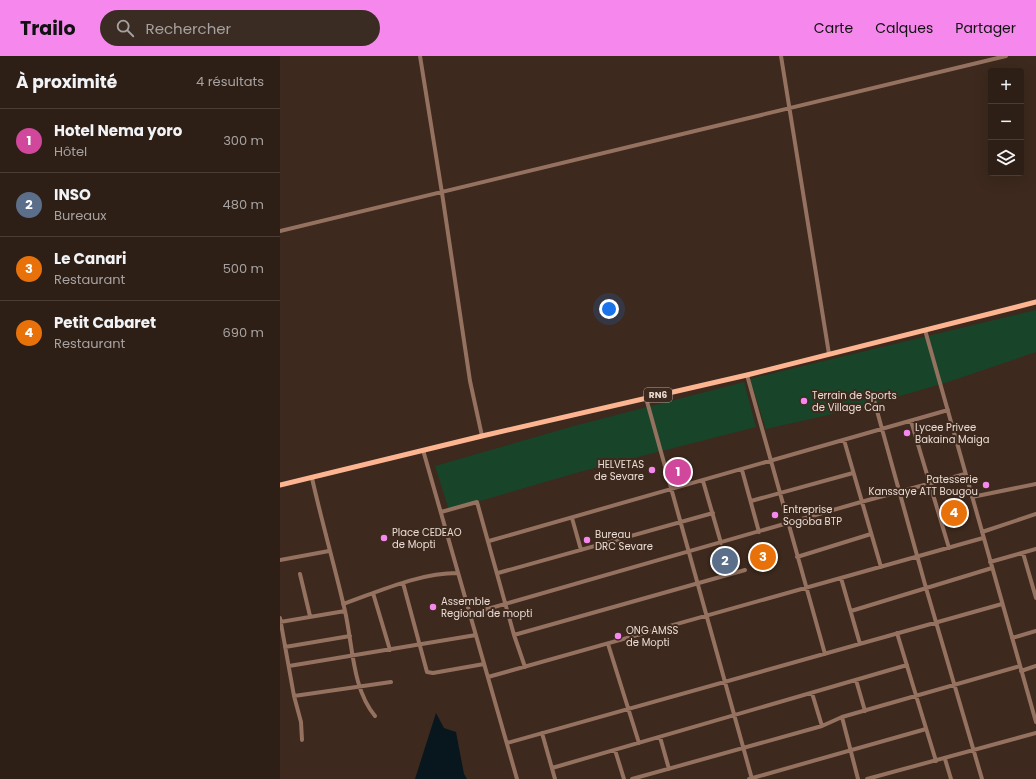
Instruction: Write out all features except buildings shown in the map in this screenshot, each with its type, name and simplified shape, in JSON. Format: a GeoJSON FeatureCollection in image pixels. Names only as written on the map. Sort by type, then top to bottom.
{"type":"FeatureCollection","features":[{"type":"Feature","properties":{"kind":"main road","name":"RN6"},"geometry":{"type":"LineString","coordinates":[[280,486],[482,436],[747,375],[1036,302]]}},
{"type":"Feature","properties":{"kind":"street"},"geometry":{"type":"LineString","coordinates":[[420,56],[470,381],[482,436]]}},
{"type":"Feature","properties":{"kind":"street"},"geometry":{"type":"LineString","coordinates":[[781,56],[829,354]]}},
{"type":"Feature","properties":{"kind":"street"},"geometry":{"type":"LineString","coordinates":[[280,231],[790,110],[1006,56]]}},
{"type":"Feature","properties":{"kind":"street"},"geometry":{"type":"LineString","coordinates":[[925,330],[1036,722]]}},
{"type":"Feature","properties":{"kind":"street"},"geometry":{"type":"LineString","coordinates":[[747,375],[805,588],[825,654]]}},
{"type":"Feature","properties":{"kind":"street"},"geometry":{"type":"LineString","coordinates":[[646,398],[735,715],[751,779],[926,729]]}},
{"type":"Feature","properties":{"kind":"street"},"geometry":{"type":"LineString","coordinates":[[874,400],[919,556],[926,588],[982,779]]}},
{"type":"Feature","properties":{"kind":"street"},"geometry":{"type":"LineString","coordinates":[[489,541],[704,481],[948,410]]}},
{"type":"Feature","properties":{"kind":"street"},"geometry":{"type":"LineString","coordinates":[[911,421],[949,548]]}},
{"type":"Feature","properties":{"kind":"street"},"geometry":{"type":"LineString","coordinates":[[844,440],[881,567]]}},
{"type":"Feature","properties":{"kind":"street"},"geometry":{"type":"LineString","coordinates":[[424,450],[517,779]]}},
{"type":"Feature","properties":{"kind":"street"},"geometry":{"type":"LineString","coordinates":[[742,470],[759,532]]}},
{"type":"Feature","properties":{"kind":"street"},"geometry":{"type":"LineString","coordinates":[[751,501],[853,473]]}},
{"type":"Feature","properties":{"kind":"street"},"geometry":{"type":"LineString","coordinates":[[470,614],[861,502],[965,474]]}},
{"type":"Feature","properties":{"kind":"street"},"geometry":{"type":"LineString","coordinates":[[312,478],[345,611],[353,656],[367,705],[375,716]]}},
{"type":"Feature","properties":{"kind":"street"},"geometry":{"type":"LineString","coordinates":[[704,481],[721,543]]}},
{"type":"Feature","properties":{"kind":"street"},"geometry":{"type":"LineString","coordinates":[[972,497],[1036,484]]}},
{"type":"Feature","properties":{"kind":"street"},"geometry":{"type":"LineString","coordinates":[[441,512],[477,502],[498,573],[514,635],[525,667]]}},
{"type":"Feature","properties":{"kind":"street"},"geometry":{"type":"LineString","coordinates":[[498,573],[713,513]]}},
{"type":"Feature","properties":{"kind":"street"},"geometry":{"type":"LineString","coordinates":[[982,532],[1036,514]]}},
{"type":"Feature","properties":{"kind":"street"},"geometry":{"type":"LineString","coordinates":[[572,518],[581,550]]}},
{"type":"Feature","properties":{"kind":"street"},"geometry":{"type":"LineString","coordinates":[[797,557],[871,534]]}},
{"type":"Feature","properties":{"kind":"street"},"geometry":{"type":"LineString","coordinates":[[488,678],[984,538]]}},
{"type":"Feature","properties":{"kind":"street"},"geometry":{"type":"LineString","coordinates":[[990,562],[1036,549]]}},
{"type":"Feature","properties":{"kind":"street"},"geometry":{"type":"LineString","coordinates":[[280,560],[329,551]]}},
{"type":"Feature","properties":{"kind":"street"},"geometry":{"type":"LineString","coordinates":[[1023,553],[1036,598]]}},
{"type":"Feature","properties":{"kind":"street"},"geometry":{"type":"LineString","coordinates":[[851,611],[992,568]]}},
{"type":"Feature","properties":{"kind":"street"},"geometry":{"type":"LineString","coordinates":[[514,635],[745,570]]}},
{"type":"Feature","properties":{"kind":"street"},"geometry":{"type":"LineString","coordinates":[[343,604],[373,593],[444,573],[458,574]]}},
{"type":"Feature","properties":{"kind":"street"},"geometry":{"type":"LineString","coordinates":[[300,574],[310,616]]}},
{"type":"Feature","properties":{"kind":"street"},"geometry":{"type":"LineString","coordinates":[[841,578],[860,644]]}},
{"type":"Feature","properties":{"kind":"street"},"geometry":{"type":"LineString","coordinates":[[403,584],[425,669],[430,673],[484,664]]}},
{"type":"Feature","properties":{"kind":"street"},"geometry":{"type":"LineString","coordinates":[[373,593],[390,650]]}},
{"type":"Feature","properties":{"kind":"street"},"geometry":{"type":"LineString","coordinates":[[507,743],[1002,604]]}},
{"type":"Feature","properties":{"kind":"street"},"geometry":{"type":"LineString","coordinates":[[302,740],[300,722],[280,621],[345,611]]}},
{"type":"Feature","properties":{"kind":"street"},"geometry":{"type":"LineString","coordinates":[[1012,638],[1036,631]]}},
{"type":"Feature","properties":{"kind":"street"},"geometry":{"type":"LineString","coordinates":[[897,633],[936,761]]}},
{"type":"Feature","properties":{"kind":"street"},"geometry":{"type":"LineString","coordinates":[[288,666],[476,635]]}},
{"type":"Feature","properties":{"kind":"street"},"geometry":{"type":"LineString","coordinates":[[285,647],[350,636]]}},
{"type":"Feature","properties":{"kind":"street"},"geometry":{"type":"LineString","coordinates":[[608,644],[639,743]]}},
{"type":"Feature","properties":{"kind":"street"},"geometry":{"type":"LineString","coordinates":[[552,768],[907,665]]}},
{"type":"Feature","properties":{"kind":"street"},"geometry":{"type":"LineString","coordinates":[[632,779],[646,777],[669,769],[822,726],[842,717],[917,696],[1020,668],[1036,666]]}},
{"type":"Feature","properties":{"kind":"street"},"geometry":{"type":"LineString","coordinates":[[856,680],[865,711]]}},
{"type":"Feature","properties":{"kind":"street"},"geometry":{"type":"LineString","coordinates":[[294,696],[391,682]]}},
{"type":"Feature","properties":{"kind":"street"},"geometry":{"type":"LineString","coordinates":[[812,693],[822,726]]}},
{"type":"Feature","properties":{"kind":"street"},"geometry":{"type":"LineString","coordinates":[[1030,701],[1036,699]]}},
{"type":"Feature","properties":{"kind":"street"},"geometry":{"type":"LineString","coordinates":[[842,717],[858,779]]}},
{"type":"Feature","properties":{"kind":"street"},"geometry":{"type":"LineString","coordinates":[[542,733],[555,779]]}},
{"type":"Feature","properties":{"kind":"street"},"geometry":{"type":"LineString","coordinates":[[867,779],[1036,733]]}},
{"type":"Feature","properties":{"kind":"street"},"geometry":{"type":"LineString","coordinates":[[660,737],[669,769]]}},
{"type":"Feature","properties":{"kind":"street"},"geometry":{"type":"LineString","coordinates":[[615,750],[624,779]]}},
{"type":"Feature","properties":{"kind":"street"},"geometry":{"type":"LineString","coordinates":[[945,759],[951,779]]}},
{"type":"Feature","properties":{"kind":"green space"},"geometry":{"type":"Polygon","coordinates":[[[1036,310],[1036,352],[948,382],[859,408],[766,429],[750,379],[1036,310]]]}},
{"type":"Feature","properties":{"kind":"green space"},"geometry":{"type":"Polygon","coordinates":[[[744,382],[756,427],[583,471],[449,510],[435,466],[574,426],[744,382]]]}},
{"type":"Feature","properties":{"kind":"shaded area"},"geometry":{"type":"Polygon","coordinates":[[[436,713],[444,728],[456,732],[464,774],[467,779],[415,779],[436,713]]]}},
{"type":"Feature","properties":{"kind":"place","name":"Terrain de Sports de Village Can"},"geometry":{"type":"Point","coordinates":[804,401]}},
{"type":"Feature","properties":{"kind":"place","name":"Lycee Privee Bakaina Maiga"},"geometry":{"type":"Point","coordinates":[907,433]}},
{"type":"Feature","properties":{"kind":"place","name":"HELVETAS de Sevare"},"geometry":{"type":"Point","coordinates":[652,470]}},
{"type":"Feature","properties":{"kind":"place","name":"Hotel Nema yoro"},"geometry":{"type":"Point","coordinates":[678,472]}},
{"type":"Feature","properties":{"kind":"place","name":"Patesserie Kanssaye ATT Bougou"},"geometry":{"type":"Point","coordinates":[986,485]}},
{"type":"Feature","properties":{"kind":"place","name":"Petit Cabaret"},"geometry":{"type":"Point","coordinates":[954,513]}},
{"type":"Feature","properties":{"kind":"place","name":"Entreprise Sogoba BTP"},"geometry":{"type":"Point","coordinates":[775,515]}},
{"type":"Feature","properties":{"kind":"place","name":"Place CEDEAO de Mopti"},"geometry":{"type":"Point","coordinates":[384,538]}},
{"type":"Feature","properties":{"kind":"place","name":"Bureau DRC Sevare"},"geometry":{"type":"Point","coordinates":[587,540]}},
{"type":"Feature","properties":{"kind":"place","name":"Le Canari"},"geometry":{"type":"Point","coordinates":[763,557]}},
{"type":"Feature","properties":{"kind":"place","name":"INSO"},"geometry":{"type":"Point","coordinates":[725,561]}},
{"type":"Feature","properties":{"kind":"place","name":"Assemble Regional de mopti"},"geometry":{"type":"Point","coordinates":[433,607]}},
{"type":"Feature","properties":{"kind":"place","name":"ONG AMSS de Mopti"},"geometry":{"type":"Point","coordinates":[618,636]}}]}
